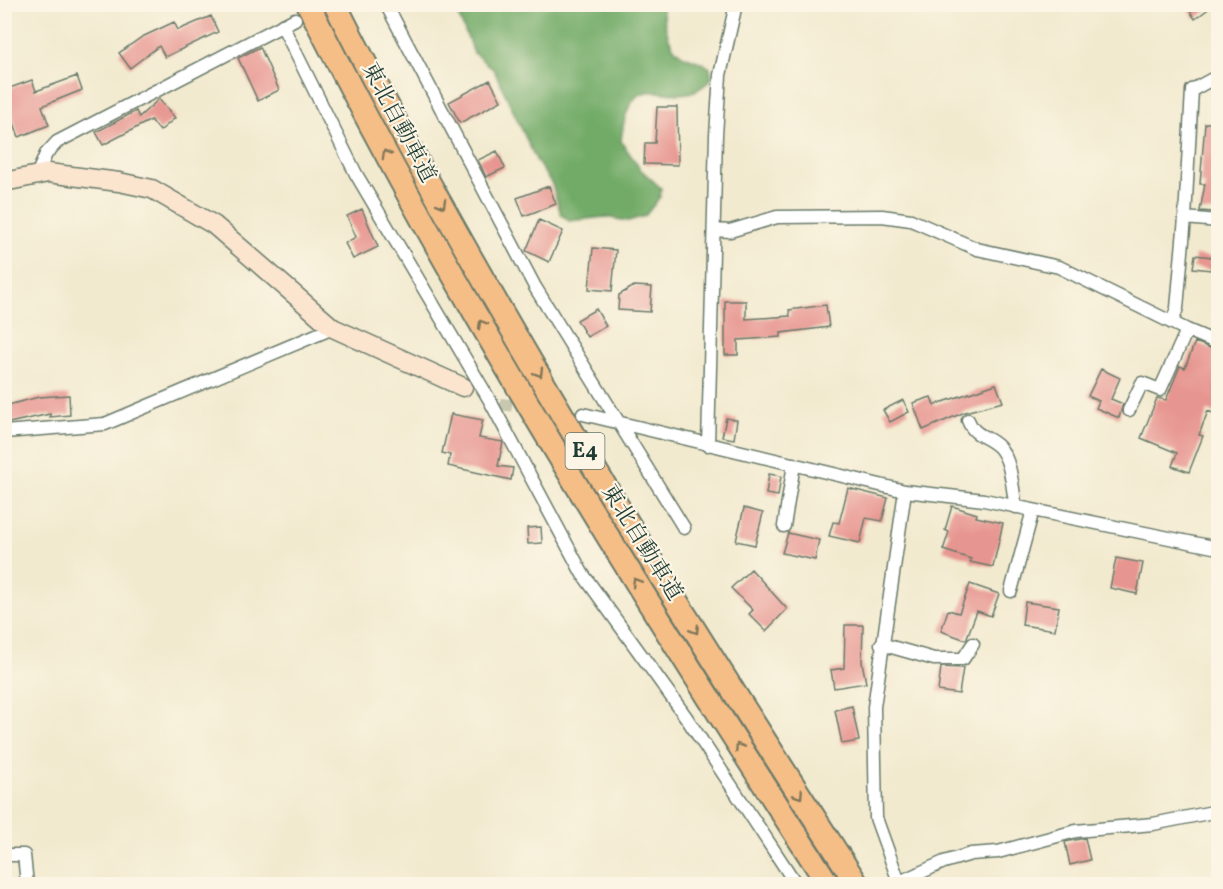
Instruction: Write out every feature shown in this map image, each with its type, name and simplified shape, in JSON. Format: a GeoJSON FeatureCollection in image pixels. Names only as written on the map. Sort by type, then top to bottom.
{"type":"FeatureCollection","features":[{"type":"Feature","properties":{"kind":"highway","name":"東北自動車道"},"geometry":{"type":"LineString","coordinates":[[335,4],[493,297],[631,527],[857,885]]}},
{"type":"Feature","properties":{"kind":"highway","name":"東北自動車道"},"geometry":{"type":"LineString","coordinates":[[301,12],[384,151],[537,418],[658,619],[828,885]]}},
{"type":"Feature","properties":{"kind":"street"},"geometry":{"type":"LineString","coordinates":[[386,4],[535,288],[620,421],[684,528]]}},
{"type":"Feature","properties":{"kind":"street"},"geometry":{"type":"LineString","coordinates":[[708,445],[720,75],[736,4]]}},
{"type":"Feature","properties":{"kind":"street"},"geometry":{"type":"LineString","coordinates":[[37,175],[46,154],[57,142],[195,73],[301,12]]}},
{"type":"Feature","properties":{"kind":"street"},"geometry":{"type":"LineString","coordinates":[[282,25],[356,174],[495,402],[582,573],[680,708],[796,885]]}},
{"type":"Feature","properties":{"kind":"street"},"geometry":{"type":"LineString","coordinates":[[1172,323],[1177,308],[1185,218],[1192,90],[1218,76]]}},
{"type":"Feature","properties":{"kind":"street"},"geometry":{"type":"LineString","coordinates":[[4,182],[48,173],[119,182],[152,189],[214,225],[333,328],[495,402]]}},
{"type":"Feature","properties":{"kind":"street"},"geometry":{"type":"LineString","coordinates":[[714,230],[730,231],[777,217],[882,216],[910,220],[977,249],[1059,267],[1218,343]]}},
{"type":"Feature","properties":{"kind":"street"},"geometry":{"type":"LineString","coordinates":[[1185,218],[1218,221]]}},
{"type":"Feature","properties":{"kind":"street"},"geometry":{"type":"LineString","coordinates":[[4,432],[84,428],[105,424],[333,328]]}},
{"type":"Feature","properties":{"kind":"street"},"geometry":{"type":"LineString","coordinates":[[1129,410],[1142,383],[1160,390],[1187,330]]}},
{"type":"Feature","properties":{"kind":"street"},"geometry":{"type":"LineString","coordinates":[[583,414],[905,491],[984,500],[1218,548]]}},
{"type":"Feature","properties":{"kind":"street"},"geometry":{"type":"LineString","coordinates":[[968,420],[973,431],[998,446],[1007,460],[1016,507]]}},
{"type":"Feature","properties":{"kind":"street"},"geometry":{"type":"LineString","coordinates":[[784,526],[794,464]]}},
{"type":"Feature","properties":{"kind":"street"},"geometry":{"type":"LineString","coordinates":[[905,491],[881,645],[874,707],[874,802],[881,835],[897,884],[944,862],[971,854],[998,852],[1076,831],[1153,824],[1218,811]]}},
{"type":"Feature","properties":{"kind":"street"},"geometry":{"type":"LineString","coordinates":[[1011,591],[1032,510]]}},
{"type":"Feature","properties":{"kind":"street"},"geometry":{"type":"LineString","coordinates":[[881,645],[934,658],[963,659],[973,644]]}},
{"type":"Feature","properties":{"kind":"street"},"geometry":{"type":"LineString","coordinates":[[4,855],[24,855],[27,885]]}},
{"type":"Feature","properties":{"kind":"green space"},"geometry":{"type":"Polygon","coordinates":[[[454,5],[661,5],[667,33],[673,46],[684,56],[710,68],[712,78],[698,90],[683,94],[644,93],[634,99],[626,114],[621,141],[640,169],[661,188],[660,197],[645,216],[628,221],[605,217],[569,221],[561,214],[552,184],[537,162],[494,70],[474,53],[454,5]]]}},
{"type":"Feature","properties":{"kind":"building"},"geometry":{"type":"Polygon","coordinates":[[[1185,4],[1215,4],[1195,19],[1185,4]]]}},
{"type":"Feature","properties":{"kind":"building"},"geometry":{"type":"Polygon","coordinates":[[[211,16],[218,32],[165,57],[159,46],[130,68],[119,53],[142,37],[174,22],[178,30],[211,16]]]}},
{"type":"Feature","properties":{"kind":"building"},"geometry":{"type":"Polygon","coordinates":[[[260,47],[279,90],[258,101],[238,58],[260,47]]]}},
{"type":"Feature","properties":{"kind":"building"},"geometry":{"type":"Polygon","coordinates":[[[77,76],[82,90],[42,106],[49,125],[19,137],[10,112],[4,113],[4,90],[32,80],[36,91],[77,76]]]}},
{"type":"Feature","properties":{"kind":"building"},"geometry":{"type":"Polygon","coordinates":[[[490,80],[501,101],[460,123],[449,102],[490,80]]]}},
{"type":"Feature","properties":{"kind":"building"},"geometry":{"type":"Polygon","coordinates":[[[159,99],[175,118],[160,131],[151,120],[103,145],[96,132],[136,111],[139,117],[159,99]]]}},
{"type":"Feature","properties":{"kind":"building"},"geometry":{"type":"Polygon","coordinates":[[[657,107],[677,107],[678,165],[644,164],[645,143],[655,143],[657,107]]]}},
{"type":"Feature","properties":{"kind":"building"},"geometry":{"type":"Polygon","coordinates":[[[1205,123],[1218,123],[1214,212],[1200,211],[1205,184],[1200,184],[1205,123]]]}},
{"type":"Feature","properties":{"kind":"building"},"geometry":{"type":"Polygon","coordinates":[[[497,151],[505,168],[486,177],[478,160],[497,151]]]}},
{"type":"Feature","properties":{"kind":"building"},"geometry":{"type":"Polygon","coordinates":[[[549,186],[556,204],[524,216],[517,198],[549,186]]]}},
{"type":"Feature","properties":{"kind":"building"},"geometry":{"type":"Polygon","coordinates":[[[362,209],[378,247],[353,259],[345,243],[356,237],[347,216],[362,209]]]}},
{"type":"Feature","properties":{"kind":"building"},"geometry":{"type":"Polygon","coordinates":[[[539,220],[563,231],[549,262],[526,251],[539,220]]]}},
{"type":"Feature","properties":{"kind":"building"},"geometry":{"type":"Polygon","coordinates":[[[593,248],[616,250],[612,291],[589,289],[593,248]]]}},
{"type":"Feature","properties":{"kind":"building"},"geometry":{"type":"Polygon","coordinates":[[[1195,255],[1212,257],[1211,270],[1193,268],[1195,255]]]}},
{"type":"Feature","properties":{"kind":"building"},"geometry":{"type":"Polygon","coordinates":[[[634,286],[652,287],[650,312],[618,310],[619,295],[634,286]]]}},
{"type":"Feature","properties":{"kind":"building"},"geometry":{"type":"Polygon","coordinates":[[[725,301],[746,301],[746,319],[790,316],[789,310],[826,305],[829,327],[781,333],[781,337],[738,340],[738,355],[725,355],[725,301]]]}},
{"type":"Feature","properties":{"kind":"building"},"geometry":{"type":"Polygon","coordinates":[[[596,309],[606,326],[587,337],[577,320],[596,309]]]}},
{"type":"Feature","properties":{"kind":"building"},"geometry":{"type":"Polygon","coordinates":[[[1195,342],[1218,351],[1218,415],[1208,411],[1199,435],[1203,436],[1189,472],[1172,466],[1177,453],[1141,438],[1157,398],[1166,400],[1180,366],[1185,368],[1195,342]]]}},
{"type":"Feature","properties":{"kind":"building"},"geometry":{"type":"Polygon","coordinates":[[[1101,369],[1120,378],[1111,399],[1123,404],[1119,418],[1096,408],[1099,401],[1088,396],[1101,369]]]}},
{"type":"Feature","properties":{"kind":"building"},"geometry":{"type":"Polygon","coordinates":[[[996,384],[1003,402],[965,412],[923,430],[913,403],[931,397],[934,405],[996,384]]]}},
{"type":"Feature","properties":{"kind":"building"},"geometry":{"type":"Polygon","coordinates":[[[69,395],[70,415],[50,417],[50,414],[4,424],[4,406],[39,397],[69,395]]]}},
{"type":"Feature","properties":{"kind":"building"},"geometry":{"type":"Polygon","coordinates":[[[903,400],[909,412],[890,422],[883,410],[903,400]]]}},
{"type":"Feature","properties":{"kind":"building"},"geometry":{"type":"Polygon","coordinates":[[[451,414],[483,420],[479,438],[503,442],[498,466],[513,468],[511,480],[448,466],[450,455],[442,453],[451,414]]]}},
{"type":"Feature","properties":{"kind":"building"},"geometry":{"type":"Polygon","coordinates":[[[726,418],[737,420],[734,439],[722,437],[726,418]]]}},
{"type":"Feature","properties":{"kind":"building"},"geometry":{"type":"Polygon","coordinates":[[[769,474],[781,476],[778,496],[766,494],[769,474]]]}},
{"type":"Feature","properties":{"kind":"building"},"geometry":{"type":"Polygon","coordinates":[[[848,488],[888,498],[882,521],[866,518],[860,543],[829,536],[833,522],[839,523],[848,488]]]}},
{"type":"Feature","properties":{"kind":"building"},"geometry":{"type":"Polygon","coordinates":[[[952,506],[977,514],[976,517],[1003,523],[993,567],[970,562],[971,559],[943,550],[949,532],[945,530],[952,506]]]}},
{"type":"Feature","properties":{"kind":"building"},"geometry":{"type":"Polygon","coordinates":[[[744,508],[763,513],[755,545],[736,541],[744,508]]]}},
{"type":"Feature","properties":{"kind":"building"},"geometry":{"type":"Polygon","coordinates":[[[541,527],[542,543],[528,544],[527,528],[541,527]]]}},
{"type":"Feature","properties":{"kind":"building"},"geometry":{"type":"Polygon","coordinates":[[[788,533],[819,540],[815,560],[782,553],[788,533]]]}},
{"type":"Feature","properties":{"kind":"building"},"geometry":{"type":"Polygon","coordinates":[[[1116,558],[1143,563],[1137,594],[1110,588],[1116,558]]]}},
{"type":"Feature","properties":{"kind":"building"},"geometry":{"type":"Polygon","coordinates":[[[751,569],[787,609],[766,631],[749,614],[753,610],[731,588],[751,569]]]}},
{"type":"Feature","properties":{"kind":"building"},"geometry":{"type":"Polygon","coordinates":[[[970,584],[999,594],[991,616],[977,611],[966,640],[941,631],[948,610],[959,613],[970,584]]]}},
{"type":"Feature","properties":{"kind":"building"},"geometry":{"type":"Polygon","coordinates":[[[1025,602],[1059,607],[1055,630],[1022,625],[1025,602]]]}},
{"type":"Feature","properties":{"kind":"building"},"geometry":{"type":"Polygon","coordinates":[[[845,625],[863,625],[862,662],[866,683],[834,688],[831,670],[844,668],[845,625]]]}},
{"type":"Feature","properties":{"kind":"building"},"geometry":{"type":"Polygon","coordinates":[[[941,667],[963,668],[959,694],[938,691],[941,667]]]}},
{"type":"Feature","properties":{"kind":"building"},"geometry":{"type":"Polygon","coordinates":[[[852,706],[859,741],[842,744],[835,710],[852,706]]]}},
{"type":"Feature","properties":{"kind":"building"},"geometry":{"type":"Polygon","coordinates":[[[1085,838],[1090,860],[1070,865],[1065,842],[1085,838]]]}},
{"type":"Feature","properties":{"kind":"tunnel"},"geometry":{"type":"LineString","coordinates":[[500,404],[531,408]]}}]}
